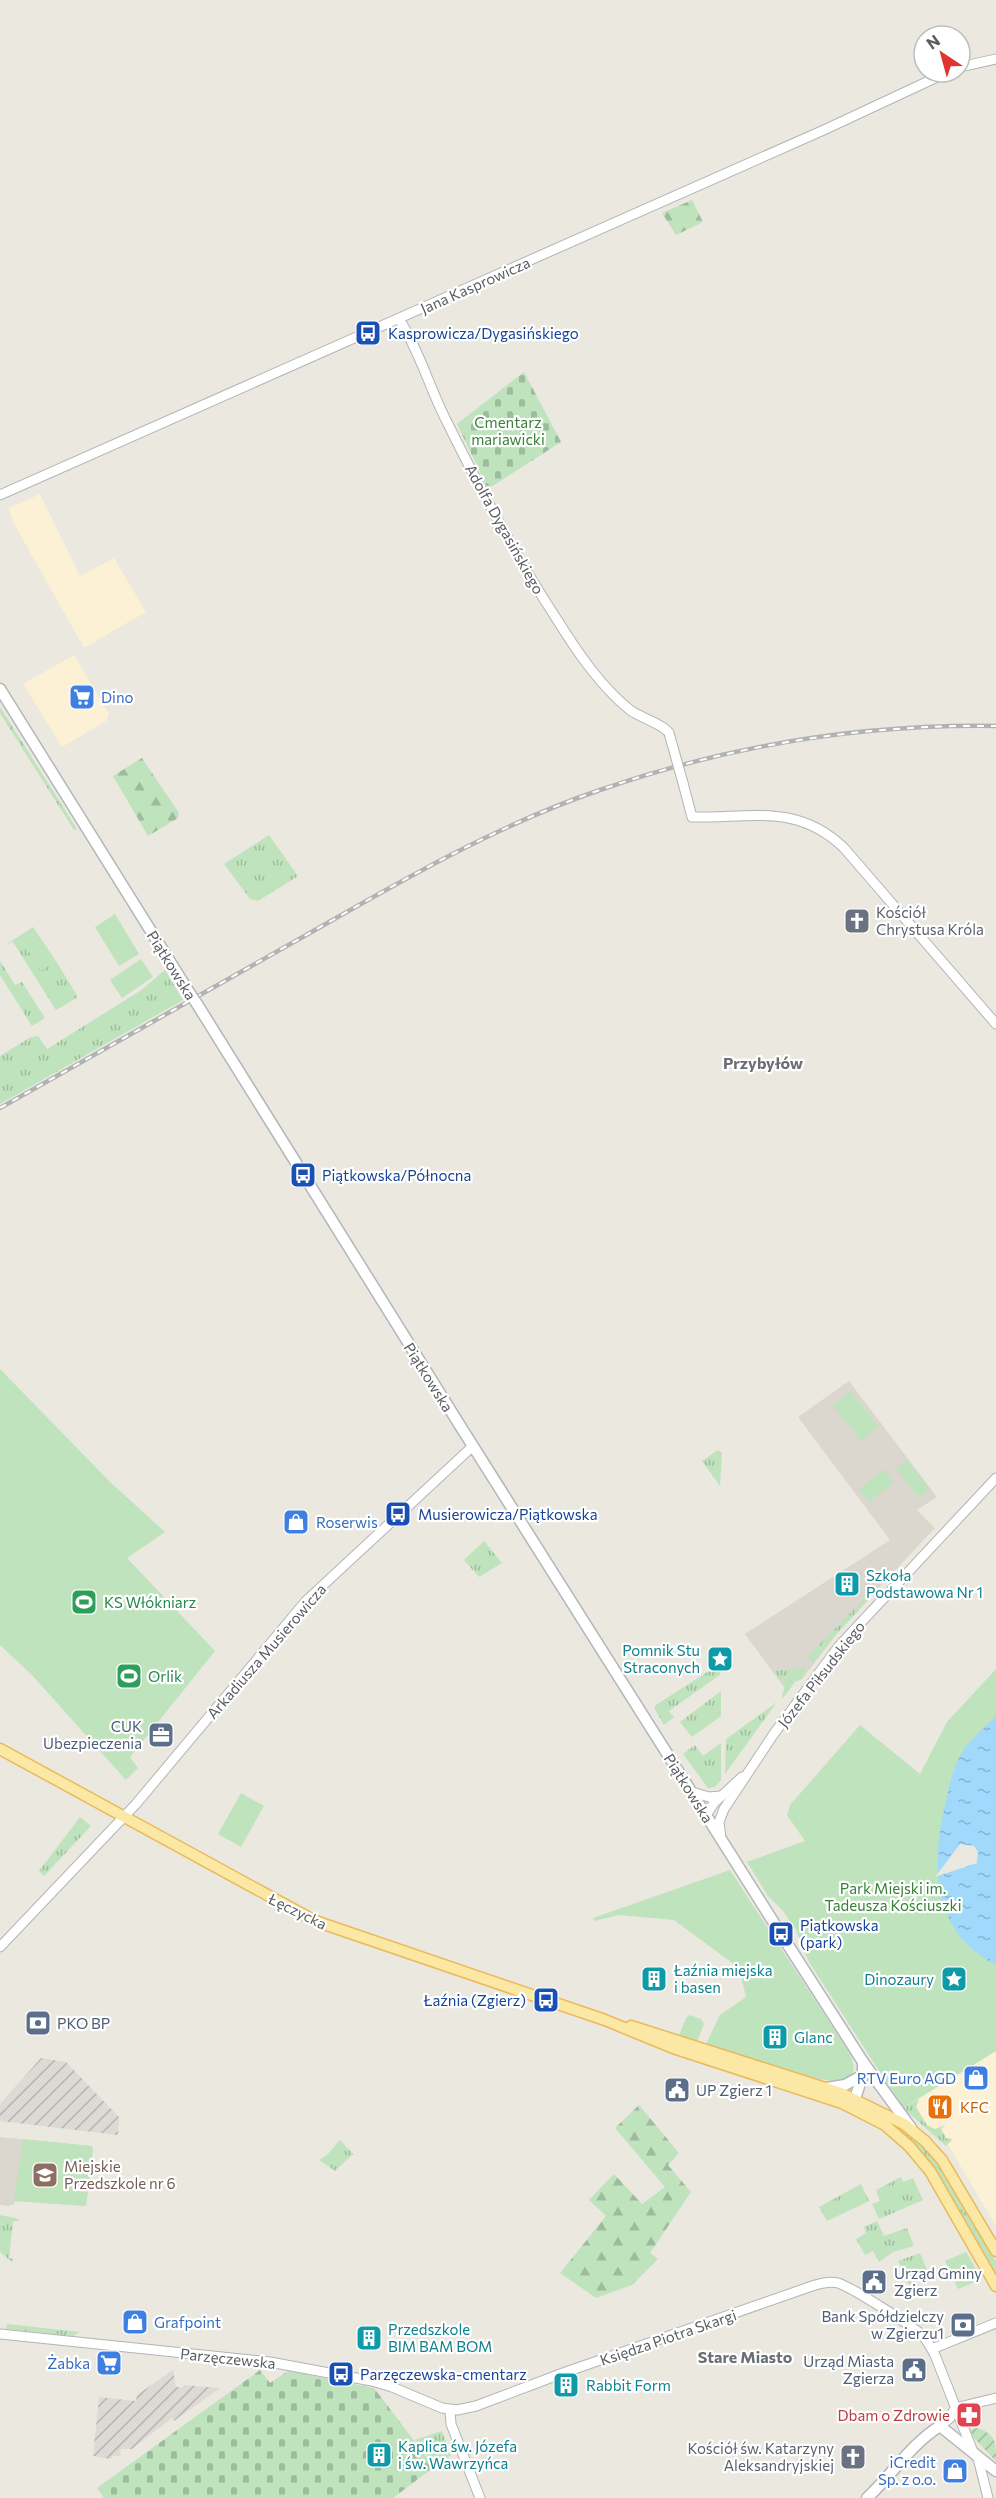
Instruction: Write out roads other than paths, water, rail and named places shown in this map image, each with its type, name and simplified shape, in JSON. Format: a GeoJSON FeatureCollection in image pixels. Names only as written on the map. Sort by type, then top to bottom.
{"type":"FeatureCollection","features":[{"type":"Feature","properties":{"kind":"main road","name":"Piątkowska"},"geometry":{"type":"LineString","coordinates":[[0,689],[706,1815],[863,2062],[913,2130]]}},
{"type":"Feature","properties":{"kind":"main road","name":"Łęczycka"},"geometry":{"type":"LineString","coordinates":[[0,1749],[315,1921],[618,2025],[634,2034],[717,2059]]}},
{"type":"Feature","properties":{"kind":"main road"},"geometry":{"type":"LineString","coordinates":[[717,2059],[826,2088],[913,2130],[948,2168],[996,2251]]}},
{"type":"Feature","properties":{"kind":"main road"},"geometry":{"type":"LineString","coordinates":[[717,2059],[854,2103],[885,2126],[917,2155],[935,2178],[996,2286]]}},
{"type":"Feature","properties":{"kind":"main road"},"geometry":{"type":"LineString","coordinates":[[854,2103],[863,2076],[863,2062]]}},
{"type":"Feature","properties":{"kind":"main road"},"geometry":{"type":"LineString","coordinates":[[826,2088],[844,2085],[863,2076]]}},
{"type":"Feature","properties":{"kind":"main road"},"geometry":{"type":"LineString","coordinates":[[867,2498],[889,2477],[915,2446],[940,2426],[996,2471]]}},
{"type":"Feature","properties":{"kind":"street"},"geometry":{"type":"LineString","coordinates":[[972,64],[996,59]]}},
{"type":"Feature","properties":{"kind":"street","name":"Jana Kasprowicza"},"geometry":{"type":"LineString","coordinates":[[0,495],[923,84]]}},
{"type":"Feature","properties":{"kind":"street","name":"Adolfa Dygasińskiego"},"geometry":{"type":"LineString","coordinates":[[399,319],[445,417],[519,561],[584,658],[623,703],[642,718],[666,730],[692,817],[787,817],[812,824],[828,834],[844,848],[996,1024]]}},
{"type":"Feature","properties":{"kind":"street","name":"Arkadiusza Musierowicza"},"geometry":{"type":"LineString","coordinates":[[0,1947],[124,1817],[306,1601],[473,1446]]}},
{"type":"Feature","properties":{"kind":"street","name":"Józefa Piłsudskiego"},"geometry":{"type":"LineString","coordinates":[[724,1809],[750,1769],[839,1646],[996,1478]]}},
{"type":"Feature","properties":{"kind":"street","name":"Józefa Piłsudskiego"},"geometry":{"type":"LineString","coordinates":[[706,1815],[721,1796],[750,1769]]}},
{"type":"Feature","properties":{"kind":"street"},"geometry":{"type":"LineString","coordinates":[[692,1792],[709,1797],[721,1796]]}},
{"type":"Feature","properties":{"kind":"street"},"geometry":{"type":"LineString","coordinates":[[706,1815],[717,1814],[724,1809]]}},
{"type":"Feature","properties":{"kind":"street"},"geometry":{"type":"LineString","coordinates":[[721,1838],[719,1822],[724,1809]]}},
{"type":"Feature","properties":{"kind":"street","name":"Księdza Piotra Skargi"},"geometry":{"type":"LineString","coordinates":[[450,2413],[476,2406],[563,2373],[826,2283],[841,2284],[854,2291],[915,2330],[932,2349]]}},
{"type":"Feature","properties":{"kind":"street"},"geometry":{"type":"LineString","coordinates":[[988,2498],[976,2456],[960,2422],[932,2349],[996,2323]]}},
{"type":"Feature","properties":{"kind":"street","name":"Parzęczewska"},"geometry":{"type":"LineString","coordinates":[[0,2334],[270,2362],[372,2381],[450,2413]]}},
{"type":"Feature","properties":{"kind":"street"},"geometry":{"type":"LineString","coordinates":[[940,2426],[950,2418],[955,2408],[996,2398]]}},
{"type":"Feature","properties":{"kind":"street"},"geometry":{"type":"LineString","coordinates":[[450,2413],[480,2498]]}},
{"type":"Feature","properties":{"kind":"water"},"geometry":{"type":"Polygon","coordinates":[[[996,1716],[996,1965],[974,1951],[958,1934],[947,1915],[938,1872],[938,1848],[955,1767],[961,1754],[975,1736],[996,1716]]]}},
{"type":"Feature","properties":{"kind":"railway"},"geometry":{"type":"LineString","coordinates":[[0,1108],[415,874],[487,837],[562,804],[600,790],[697,761],[795,741],[895,729],[996,726]]}},
{"type":"Feature","properties":{"kind":"place","name":"Kasprowicza/Dygasińskiego"},"geometry":{"type":"Point","coordinates":[368,333]}},
{"type":"Feature","properties":{"kind":"place","name":"Dino"},"geometry":{"type":"Point","coordinates":[82,697]}},
{"type":"Feature","properties":{"kind":"place","name":"Kościół Chrystusa Króla"},"geometry":{"type":"Point","coordinates":[857,921]}},
{"type":"Feature","properties":{"kind":"place","name":"Piątkowska/Północna"},"geometry":{"type":"Point","coordinates":[303,1175]}},
{"type":"Feature","properties":{"kind":"place","name":"Musierowicza/Piątkowska"},"geometry":{"type":"Point","coordinates":[398,1514]}},
{"type":"Feature","properties":{"kind":"place","name":"Roserwis"},"geometry":{"type":"Point","coordinates":[296,1522]}},
{"type":"Feature","properties":{"kind":"place","name":"Szkoła Podstawowa Nr 1"},"geometry":{"type":"Point","coordinates":[847,1584]}},
{"type":"Feature","properties":{"kind":"place","name":"KS Włókniarz"},"geometry":{"type":"Point","coordinates":[84,1602]}},
{"type":"Feature","properties":{"kind":"place","name":"Pomnik Stu Straconych"},"geometry":{"type":"Point","coordinates":[720,1659]}},
{"type":"Feature","properties":{"kind":"place","name":"Orlik"},"geometry":{"type":"Point","coordinates":[129,1676]}},
{"type":"Feature","properties":{"kind":"place","name":"CUK Ubezpieczenia"},"geometry":{"type":"Point","coordinates":[161,1735]}},
{"type":"Feature","properties":{"kind":"place","name":"Piątkowska (park)"},"geometry":{"type":"Point","coordinates":[781,1934]}},
{"type":"Feature","properties":{"kind":"place","name":"Łaźnia miejska i basen"},"geometry":{"type":"Point","coordinates":[654,1979]}},
{"type":"Feature","properties":{"kind":"place","name":"Dinozaury"},"geometry":{"type":"Point","coordinates":[954,1979]}},
{"type":"Feature","properties":{"kind":"place","name":"Łaźnia (Zgierz)"},"geometry":{"type":"Point","coordinates":[546,2000]}},
{"type":"Feature","properties":{"kind":"place","name":"PKO BP"},"geometry":{"type":"Point","coordinates":[38,2023]}},
{"type":"Feature","properties":{"kind":"place","name":"Glanc"},"geometry":{"type":"Point","coordinates":[775,2037]}},
{"type":"Feature","properties":{"kind":"place","name":"RTV Euro AGD"},"geometry":{"type":"Point","coordinates":[976,2078]}},
{"type":"Feature","properties":{"kind":"place","name":"UP Zgierz 1"},"geometry":{"type":"Point","coordinates":[677,2090]}},
{"type":"Feature","properties":{"kind":"place","name":"KFC"},"geometry":{"type":"Point","coordinates":[940,2107]}},
{"type":"Feature","properties":{"kind":"place","name":"Miejskie Przedszkole nr 6"},"geometry":{"type":"Point","coordinates":[45,2175]}},
{"type":"Feature","properties":{"kind":"place","name":"Urząd Gminy Zgierz"},"geometry":{"type":"Point","coordinates":[874,2282]}},
{"type":"Feature","properties":{"kind":"place","name":"Grafpoint"},"geometry":{"type":"Point","coordinates":[135,2322]}},
{"type":"Feature","properties":{"kind":"place","name":"Bank Spółdzielczy w Zgierzu1"},"geometry":{"type":"Point","coordinates":[963,2325]}},
{"type":"Feature","properties":{"kind":"place","name":"Przedszkole BIM BAM BOM"},"geometry":{"type":"Point","coordinates":[369,2338]}},
{"type":"Feature","properties":{"kind":"place","name":"Żabka"},"geometry":{"type":"Point","coordinates":[109,2363]}},
{"type":"Feature","properties":{"kind":"place","name":"Urząd Miasta Zgierza"},"geometry":{"type":"Point","coordinates":[914,2370]}},
{"type":"Feature","properties":{"kind":"place","name":"Parzęczewska-cmentarz"},"geometry":{"type":"Point","coordinates":[341,2374]}},
{"type":"Feature","properties":{"kind":"place","name":"Rabbit Form"},"geometry":{"type":"Point","coordinates":[566,2385]}},
{"type":"Feature","properties":{"kind":"place","name":"Dbam o Zdrowie"},"geometry":{"type":"Point","coordinates":[969,2415]}},
{"type":"Feature","properties":{"kind":"place","name":"Kaplica św. Józefa i św. Wawrzyńca"},"geometry":{"type":"Point","coordinates":[379,2455]}},
{"type":"Feature","properties":{"kind":"place","name":"Kościół św. Katarzyny Aleksandryjskiej"},"geometry":{"type":"Point","coordinates":[853,2457]}},
{"type":"Feature","properties":{"kind":"place","name":"iCredit Sp. z o.o."},"geometry":{"type":"Point","coordinates":[955,2471]}},
{"type":"Feature","properties":{"kind":"district","name":"Przybyłów"},"geometry":{"type":"Point","coordinates":[763,1062]}},
{"type":"Feature","properties":{"kind":"district","name":"Stare Miasto"},"geometry":{"type":"Point","coordinates":[745,2356]}},
{"type":"Feature","properties":{"kind":"park label","name":"Cmentarz mariawicki"},"geometry":{"type":"Point","coordinates":[508,430]}},
{"type":"Feature","properties":{"kind":"park label","name":"Park Miejski im. Tadeusza Kościuszki"},"geometry":{"type":"Point","coordinates":[893,1896]}}]}
